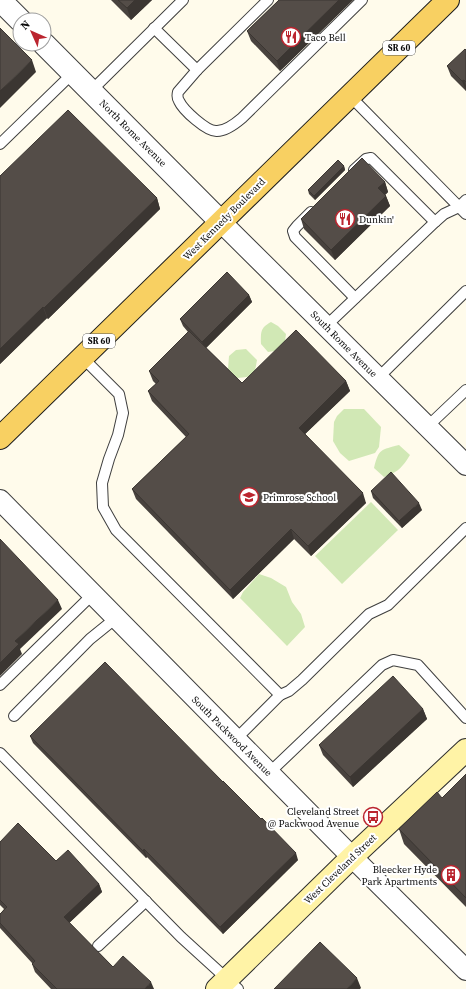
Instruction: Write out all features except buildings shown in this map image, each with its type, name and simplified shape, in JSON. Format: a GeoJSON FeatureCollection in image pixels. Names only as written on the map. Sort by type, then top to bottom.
{"type":"FeatureCollection","features":[{"type":"Feature","properties":{"kind":"main road","name":"West Kennedy Boulevard"},"geometry":{"type":"LineString","coordinates":[[0,438],[349,95],[448,0]]}},
{"type":"Feature","properties":{"kind":"main road","name":"West Cleveland Street"},"geometry":{"type":"LineString","coordinates":[[227,986],[352,857],[466,750]]}},
{"type":"Feature","properties":{"kind":"street"},"geometry":{"type":"LineString","coordinates":[[0,0],[12,12]]}},
{"type":"Feature","properties":{"kind":"street","name":"North Rome Avenue"},"geometry":{"type":"LineString","coordinates":[[52,52],[221,222]]}},
{"type":"Feature","properties":{"kind":"street","name":"South Rome Avenue"},"geometry":{"type":"LineString","coordinates":[[221,222],[466,465]]}},
{"type":"Feature","properties":{"kind":"street","name":"South Packwood Avenue"},"geometry":{"type":"LineString","coordinates":[[0,500],[352,857],[466,970]]}},
{"type":"Feature","properties":{"kind":"lane"},"geometry":{"type":"LineString","coordinates":[[91,91],[183,0]]}},
{"type":"Feature","properties":{"kind":"lane"},"geometry":{"type":"LineString","coordinates":[[268,0],[197,70],[178,92],[177,96],[179,102],[193,117],[211,130],[217,131],[224,129],[233,125],[242,118],[362,0]]}},
{"type":"Feature","properties":{"kind":"lane"},"geometry":{"type":"LineString","coordinates":[[154,28],[197,70]]}},
{"type":"Feature","properties":{"kind":"lane"},"geometry":{"type":"LineString","coordinates":[[0,144],[73,73]]}},
{"type":"Feature","properties":{"kind":"lane"},"geometry":{"type":"LineString","coordinates":[[326,326],[444,214],[464,207],[349,95]]}},
{"type":"Feature","properties":{"kind":"lane"},"geometry":{"type":"LineString","coordinates":[[344,179],[366,159],[371,158],[435,222]]}},
{"type":"Feature","properties":{"kind":"lane"},"geometry":{"type":"LineString","coordinates":[[318,205],[293,231],[295,237],[355,298]]}},
{"type":"Feature","properties":{"kind":"lane"},"geometry":{"type":"LineString","coordinates":[[378,378],[466,291]]}},
{"type":"Feature","properties":{"kind":"lane"},"geometry":{"type":"LineString","coordinates":[[82,357],[119,394],[123,413],[118,435],[102,483],[103,507],[116,530],[280,695]]}},
{"type":"Feature","properties":{"kind":"lane"},"geometry":{"type":"LineString","coordinates":[[428,427],[466,390]]}},
{"type":"Feature","properties":{"kind":"lane"},"geometry":{"type":"LineString","coordinates":[[236,739],[280,695],[302,680],[369,614],[388,605],[466,528]]}},
{"type":"Feature","properties":{"kind":"lane"},"geometry":{"type":"LineString","coordinates":[[0,685],[93,594]]}},
{"type":"Feature","properties":{"kind":"lane"},"geometry":{"type":"LineString","coordinates":[[14,716],[90,639],[116,618]]}},
{"type":"Feature","properties":{"kind":"lane"},"geometry":{"type":"LineString","coordinates":[[269,773],[382,665],[393,660],[418,665],[466,718]]}},
{"type":"Feature","properties":{"kind":"lane"},"geometry":{"type":"LineString","coordinates":[[0,753],[146,901],[227,986]]}},
{"type":"Feature","properties":{"kind":"lane"},"geometry":{"type":"LineString","coordinates":[[98,946],[146,901]]}},
{"type":"Feature","properties":{"kind":"green space"},"geometry":{"type":"Polygon","coordinates":[[[271,322],[278,326],[286,334],[285,341],[275,351],[268,352],[261,344],[261,333],[263,328],[271,322]]]}},
{"type":"Feature","properties":{"kind":"green space"},"geometry":{"type":"Polygon","coordinates":[[[246,349],[257,360],[255,370],[253,375],[237,378],[228,369],[229,356],[236,350],[246,349]]]}},
{"type":"Feature","properties":{"kind":"green space"},"geometry":{"type":"Polygon","coordinates":[[[344,409],[364,409],[381,427],[379,447],[375,453],[349,461],[340,453],[333,441],[334,422],[337,416],[344,409]]]}},
{"type":"Feature","properties":{"kind":"green space"},"geometry":{"type":"Polygon","coordinates":[[[399,445],[410,455],[399,469],[384,477],[374,468],[377,457],[384,449],[399,445]]]}},
{"type":"Feature","properties":{"kind":"green space"},"geometry":{"type":"Polygon","coordinates":[[[371,502],[398,530],[342,584],[315,556],[371,502]]]}},
{"type":"Feature","properties":{"kind":"green space"},"geometry":{"type":"Polygon","coordinates":[[[259,574],[271,578],[286,587],[292,602],[301,614],[305,627],[287,646],[240,598],[243,592],[259,574]]]}},
{"type":"Feature","properties":{"kind":"place","name":"Taco Bell"},"geometry":{"type":"Point","coordinates":[291,37]}},
{"type":"Feature","properties":{"kind":"place","name":"Dunkin'"},"geometry":{"type":"Point","coordinates":[345,219]}},
{"type":"Feature","properties":{"kind":"place","name":"Primrose School"},"geometry":{"type":"Point","coordinates":[249,497]}},
{"type":"Feature","properties":{"kind":"place","name":"Cleveland Street @ Packwood Avenue"},"geometry":{"type":"Point","coordinates":[373,817]}},
{"type":"Feature","properties":{"kind":"place","name":"Bleecker Hyde Park Apartments"},"geometry":{"type":"Point","coordinates":[451,875]}}]}
